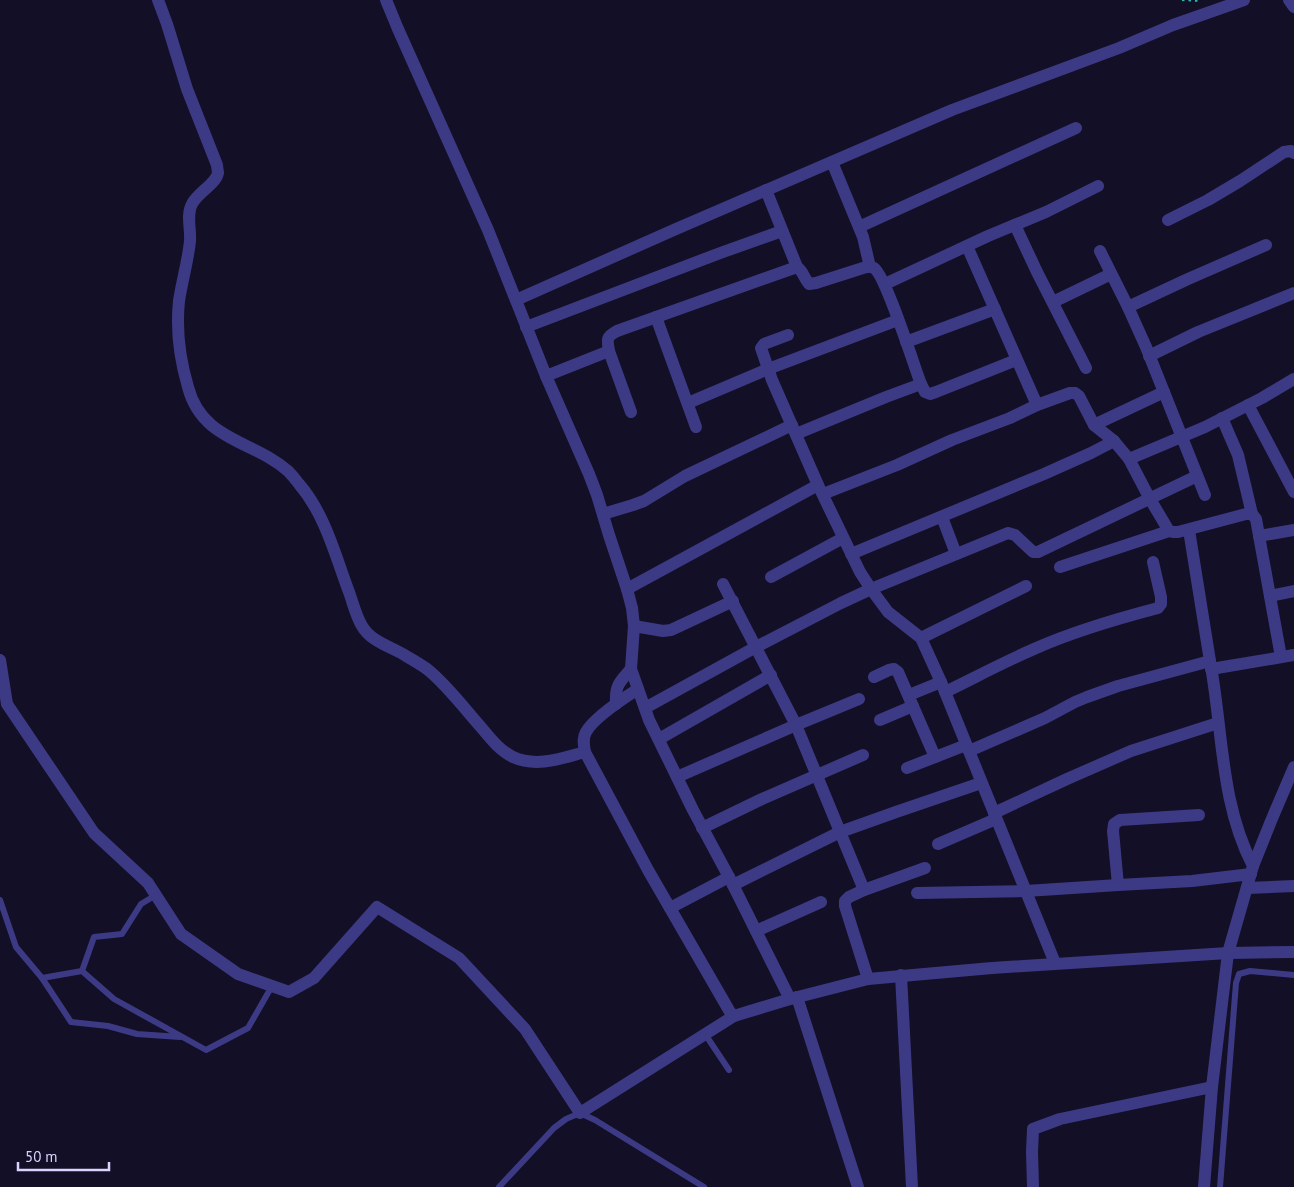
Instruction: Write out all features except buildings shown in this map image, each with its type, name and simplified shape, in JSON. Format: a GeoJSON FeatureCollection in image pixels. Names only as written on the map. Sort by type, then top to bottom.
{"type":"FeatureCollection","features":[{"type":"Feature","properties":{"kind":"street"},"geometry":{"type":"LineString","coordinates":[[158,0],[168,24],[187,88],[218,172],[216,179],[191,204],[189,215],[190,238],[179,304],[180,345],[192,403],[202,417],[217,431],[273,460],[289,472],[306,492],[318,510],[355,610],[368,634],[428,670],[453,695],[498,747],[514,757],[529,762],[544,762],[585,752]]}},
{"type":"Feature","properties":{"kind":"street"},"geometry":{"type":"LineString","coordinates":[[386,0],[488,230],[546,376],[589,474],[628,589],[634,626],[630,669],[645,708],[702,828],[756,931],[794,998],[858,1187]]}},
{"type":"Feature","properties":{"kind":"street"},"geometry":{"type":"LineString","coordinates":[[1289,0],[1294,7]]}},
{"type":"Feature","properties":{"kind":"street"},"geometry":{"type":"LineString","coordinates":[[516,300],[952,110],[1119,48],[1173,25],[1238,1]]}},
{"type":"Feature","properties":{"kind":"street"},"geometry":{"type":"LineString","coordinates":[[859,228],[1076,128]]}},
{"type":"Feature","properties":{"kind":"street"},"geometry":{"type":"LineString","coordinates":[[1168,220],[1208,200],[1284,152],[1291,151],[1294,153]]}},
{"type":"Feature","properties":{"kind":"street"},"geometry":{"type":"LineString","coordinates":[[832,162],[865,244],[870,267]]}},
{"type":"Feature","properties":{"kind":"street"},"geometry":{"type":"LineString","coordinates":[[884,284],[1046,212],[1098,186]]}},
{"type":"Feature","properties":{"kind":"street"},"geometry":{"type":"LineString","coordinates":[[766,190],[797,267],[801,270],[809,284],[870,267],[875,269],[884,284],[920,384],[925,392],[930,394],[1016,360]]}},
{"type":"Feature","properties":{"kind":"street"},"geometry":{"type":"LineString","coordinates":[[1015,225],[1086,368]]}},
{"type":"Feature","properties":{"kind":"street"},"geometry":{"type":"LineString","coordinates":[[526,327],[782,231]]}},
{"type":"Feature","properties":{"kind":"street"},"geometry":{"type":"LineString","coordinates":[[1128,307],[1266,245]]}},
{"type":"Feature","properties":{"kind":"street"},"geometry":{"type":"LineString","coordinates":[[967,246],[1037,405]]}},
{"type":"Feature","properties":{"kind":"street"},"geometry":{"type":"LineString","coordinates":[[1100,251],[1128,307],[1205,494]]}},
{"type":"Feature","properties":{"kind":"street"},"geometry":{"type":"LineString","coordinates":[[631,412],[609,351],[607,340],[610,335],[797,267]]}},
{"type":"Feature","properties":{"kind":"street"},"geometry":{"type":"LineString","coordinates":[[1053,302],[1111,274]]}},
{"type":"Feature","properties":{"kind":"street"},"geometry":{"type":"LineString","coordinates":[[1149,356],[1198,332],[1294,293]]}},
{"type":"Feature","properties":{"kind":"street"},"geometry":{"type":"LineString","coordinates":[[906,342],[995,309]]}},
{"type":"Feature","properties":{"kind":"street"},"geometry":{"type":"LineString","coordinates":[[656,317],[696,427]]}},
{"type":"Feature","properties":{"kind":"street"},"geometry":{"type":"LineString","coordinates":[[688,403],[768,369],[898,320]]}},
{"type":"Feature","properties":{"kind":"street"},"geometry":{"type":"LineString","coordinates":[[788,335],[764,344],[761,348],[794,430],[843,538],[871,589],[888,612],[920,638],[943,687],[1056,963]]}},
{"type":"Feature","properties":{"kind":"street"},"geometry":{"type":"LineString","coordinates":[[546,376],[609,351]]}},
{"type":"Feature","properties":{"kind":"street"},"geometry":{"type":"LineString","coordinates":[[1129,460],[1222,418],[1294,380]]}},
{"type":"Feature","properties":{"kind":"street"},"geometry":{"type":"LineString","coordinates":[[603,514],[644,501],[685,476],[794,430],[920,384]]}},
{"type":"Feature","properties":{"kind":"street"},"geometry":{"type":"LineString","coordinates":[[628,589],[820,490],[897,465],[952,440],[1070,392],[1075,392],[1094,425],[1114,441],[1129,460],[1169,531]]}},
{"type":"Feature","properties":{"kind":"street"},"geometry":{"type":"LineString","coordinates":[[1094,425],[1164,392]]}},
{"type":"Feature","properties":{"kind":"street"},"geometry":{"type":"LineString","coordinates":[[1248,405],[1294,492]]}},
{"type":"Feature","properties":{"kind":"street"},"geometry":{"type":"LineString","coordinates":[[907,768],[934,757],[967,748],[1045,718],[1087,697],[1118,686],[1210,665],[1288,656],[1270,596],[1256,519],[1252,514],[1238,455],[1222,418]]}},
{"type":"Feature","properties":{"kind":"street"},"geometry":{"type":"LineString","coordinates":[[851,554],[1091,454],[1114,441]]}},
{"type":"Feature","properties":{"kind":"street"},"geometry":{"type":"LineString","coordinates":[[645,708],[756,647],[871,589],[1008,533],[1015,535],[1033,552],[1038,552],[1197,476]]}},
{"type":"Feature","properties":{"kind":"street"},"geometry":{"type":"LineString","coordinates":[[1060,567],[1169,531],[1189,530],[1252,514]]}},
{"type":"Feature","properties":{"kind":"street"},"geometry":{"type":"LineString","coordinates":[[942,517],[956,554]]}},
{"type":"Feature","properties":{"kind":"street"},"geometry":{"type":"LineString","coordinates":[[1189,530],[1227,788],[1252,870]]}},
{"type":"Feature","properties":{"kind":"street"},"geometry":{"type":"LineString","coordinates":[[1259,536],[1294,530]]}},
{"type":"Feature","properties":{"kind":"street"},"geometry":{"type":"LineString","coordinates":[[771,577],[843,538]]}},
{"type":"Feature","properties":{"kind":"street"},"geometry":{"type":"LineString","coordinates":[[880,720],[911,700],[1054,640],[1100,624],[1158,608],[1161,604],[1161,597],[1153,562]]}},
{"type":"Feature","properties":{"kind":"street"},"geometry":{"type":"LineString","coordinates":[[724,584],[796,725],[864,890]]}},
{"type":"Feature","properties":{"kind":"street"},"geometry":{"type":"LineString","coordinates":[[920,638],[1026,586]]}},
{"type":"Feature","properties":{"kind":"street"},"geometry":{"type":"LineString","coordinates":[[1270,596],[1294,592]]}},
{"type":"Feature","properties":{"kind":"street"},"geometry":{"type":"LineString","coordinates":[[634,626],[663,631],[671,630],[733,601]]}},
{"type":"Feature","properties":{"kind":"street"},"geometry":{"type":"LineString","coordinates":[[0,660],[7,704],[94,833],[148,883],[181,934],[238,974],[289,992],[314,978],[377,907],[459,958],[525,1029],[580,1113],[734,1016],[868,979],[1056,963],[1228,953],[1294,952]]}},
{"type":"Feature","properties":{"kind":"street"},"geometry":{"type":"LineString","coordinates":[[616,704],[615,692],[617,686],[630,669]]}},
{"type":"Feature","properties":{"kind":"street"},"geometry":{"type":"LineString","coordinates":[[874,677],[890,670],[898,672],[934,757]]}},
{"type":"Feature","properties":{"kind":"street"},"geometry":{"type":"LineString","coordinates":[[659,740],[771,675]]}},
{"type":"Feature","properties":{"kind":"street"},"geometry":{"type":"LineString","coordinates":[[638,690],[616,704],[586,732],[583,740],[585,752],[670,908],[734,1016]]}},
{"type":"Feature","properties":{"kind":"street"},"geometry":{"type":"LineString","coordinates":[[677,777],[859,699]]}},
{"type":"Feature","properties":{"kind":"street"},"geometry":{"type":"LineString","coordinates":[[938,844],[1118,756],[1218,723]]}},
{"type":"Feature","properties":{"kind":"street"},"geometry":{"type":"LineString","coordinates":[[702,828],[762,799],[863,755]]}},
{"type":"Feature","properties":{"kind":"street"},"geometry":{"type":"LineString","coordinates":[[1204,1187],[1212,1087],[1228,953],[1252,870],[1293,772]]}},
{"type":"Feature","properties":{"kind":"street"},"geometry":{"type":"LineString","coordinates":[[670,908],[840,832],[981,783]]}},
{"type":"Feature","properties":{"kind":"street"},"geometry":{"type":"LineString","coordinates":[[1118,885],[1114,824],[1120,820],[1199,815]]}},
{"type":"Feature","properties":{"kind":"street"},"geometry":{"type":"LineString","coordinates":[[868,979],[845,901],[864,890],[925,868]]}},
{"type":"Feature","properties":{"kind":"street"},"geometry":{"type":"LineString","coordinates":[[917,893],[1192,882],[1252,870]]}},
{"type":"Feature","properties":{"kind":"street"},"geometry":{"type":"LineString","coordinates":[[1247,888],[1294,886]]}},
{"type":"Feature","properties":{"kind":"street"},"geometry":{"type":"LineString","coordinates":[[756,931],[821,902]]}},
{"type":"Feature","properties":{"kind":"street"},"geometry":{"type":"LineString","coordinates":[[901,975],[912,1187]]}},
{"type":"Feature","properties":{"kind":"street"},"geometry":{"type":"LineString","coordinates":[[1033,1187],[1033,1129],[1060,1119],[1212,1087]]}},
{"type":"Feature","properties":{"kind":"lane"},"geometry":{"type":"LineString","coordinates":[[82,971],[94,936],[122,934],[141,904],[156,895]]}},
{"type":"Feature","properties":{"kind":"lane"},"geometry":{"type":"LineString","coordinates":[[0,900],[16,947],[42,978],[70,1022],[108,1026],[137,1034],[184,1037]]}},
{"type":"Feature","properties":{"kind":"lane"},"geometry":{"type":"LineString","coordinates":[[42,978],[82,971]]}},
{"type":"Feature","properties":{"kind":"lane"},"geometry":{"type":"LineString","coordinates":[[82,971],[114,999],[206,1050],[248,1028],[272,986]]}},
{"type":"Feature","properties":{"kind":"lane"},"geometry":{"type":"LineString","coordinates":[[1220,1187],[1236,983],[1239,974],[1250,972],[1294,975]]}},
{"type":"Feature","properties":{"kind":"lane"},"geometry":{"type":"LineString","coordinates":[[705,1034],[729,1070]]}},
{"type":"Feature","properties":{"kind":"lane"},"geometry":{"type":"LineString","coordinates":[[498,1187],[554,1128],[566,1119],[580,1113],[595,1120],[704,1187]]}}]}
